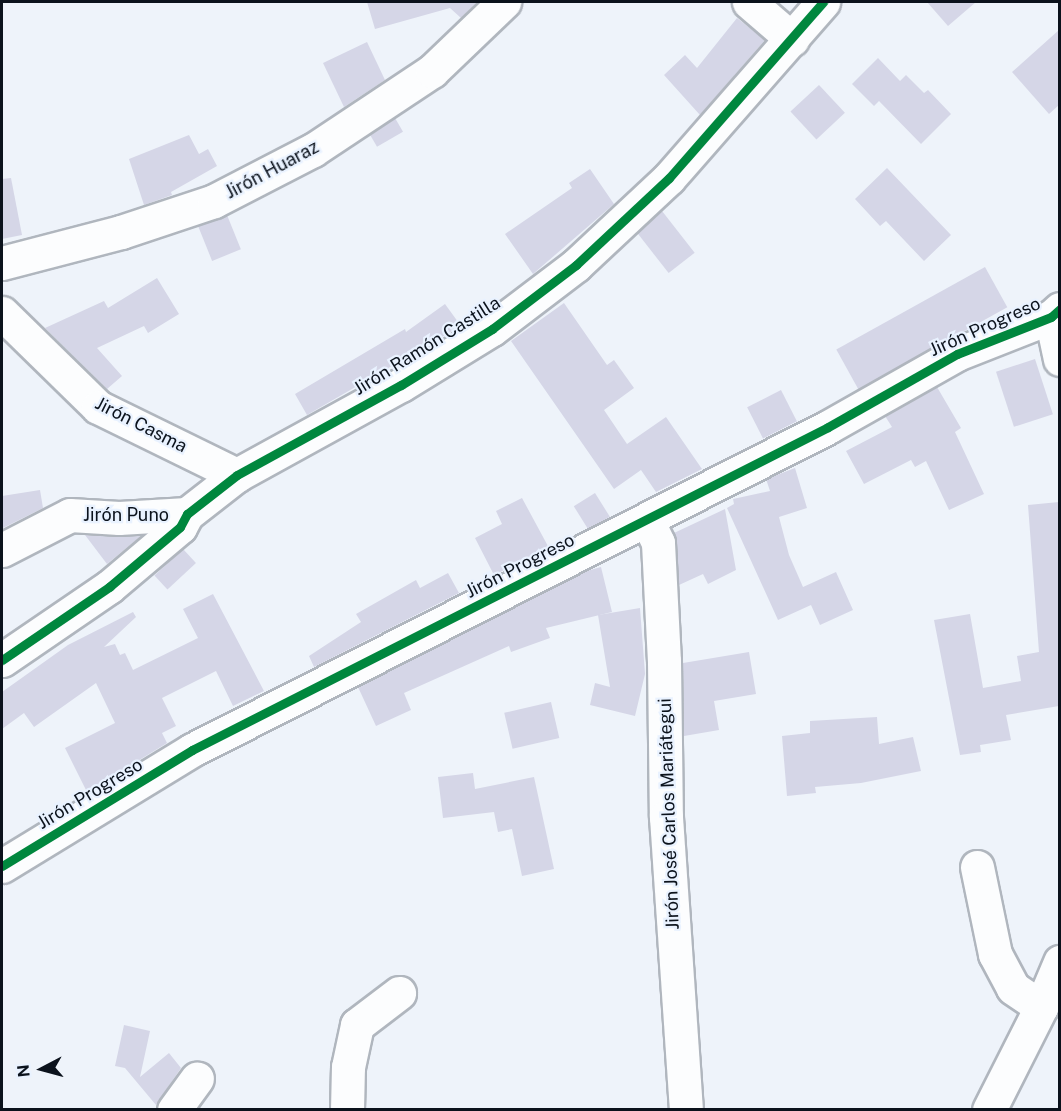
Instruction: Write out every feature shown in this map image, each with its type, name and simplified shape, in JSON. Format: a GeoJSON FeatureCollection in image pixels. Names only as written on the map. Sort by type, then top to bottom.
{"type":"FeatureCollection","features":[{"type":"Feature","properties":{"kind":"street","name":"Jirón Huaraz"},"geometry":{"type":"LineString","coordinates":[[2,263],[121,232],[214,201],[303,155],[432,71],[504,2]]}},
{"type":"Feature","properties":{"kind":"street"},"geometry":{"type":"LineString","coordinates":[[749,2],[792,39]]}},
{"type":"Feature","properties":{"kind":"street","name":"Jirón Ramón Castilla"},"geometry":{"type":"LineString","coordinates":[[2,660],[109,587],[180,527],[187,514],[237,475],[431,366],[492,329],[576,266],[669,178],[823,2]]}},
{"type":"Feature","properties":{"kind":"street","name":"Jirón Casma"},"geometry":{"type":"LineString","coordinates":[[2,313],[98,407],[237,475]]}},
{"type":"Feature","properties":{"kind":"street"},"geometry":{"type":"LineString","coordinates":[[1057,318],[1059,359]]}},
{"type":"Feature","properties":{"kind":"street","name":"Jirón Progreso"},"geometry":{"type":"LineString","coordinates":[[2,866],[192,750],[828,427],[957,354],[1057,318]]}},
{"type":"Feature","properties":{"kind":"street","name":"Jirón Puno"},"geometry":{"type":"LineString","coordinates":[[2,550],[70,515],[119,518],[187,514]]}},
{"type":"Feature","properties":{"kind":"street","name":"Jirón José Carlos Mariátegui"},"geometry":{"type":"LineString","coordinates":[[647,520],[658,543],[664,661],[666,817],[686,1110]]}},
{"type":"Feature","properties":{"kind":"street"},"geometry":{"type":"LineString","coordinates":[[977,867],[995,954],[1013,988],[1041,1007]]}},
{"type":"Feature","properties":{"kind":"street"},"geometry":{"type":"LineString","coordinates":[[989,1110],[1041,1007],[1059,962]]}},
{"type":"Feature","properties":{"kind":"street"},"geometry":{"type":"LineString","coordinates":[[347,1110],[348,1067],[357,1025],[399,993]]}},
{"type":"Feature","properties":{"kind":"street"},"geometry":{"type":"LineString","coordinates":[[174,1110],[197,1078]]}},
{"type":"Feature","properties":{"kind":"building"},"geometry":{"type":"Polygon","coordinates":[[[367,2],[477,2],[461,18],[450,8],[375,29],[367,2]]]}},
{"type":"Feature","properties":{"kind":"building"},"geometry":{"type":"Polygon","coordinates":[[[927,2],[976,2],[948,26],[927,2]]]}},
{"type":"Feature","properties":{"kind":"building"},"geometry":{"type":"Polygon","coordinates":[[[737,18],[765,40],[700,115],[664,75],[685,55],[697,68],[737,18]]]}},
{"type":"Feature","properties":{"kind":"building"},"geometry":{"type":"Polygon","coordinates":[[[1059,30],[1059,105],[1049,114],[1012,72],[1059,30]]]}},
{"type":"Feature","properties":{"kind":"building"},"geometry":{"type":"Polygon","coordinates":[[[367,42],[385,80],[344,107],[323,63],[367,42]]]}},
{"type":"Feature","properties":{"kind":"building"},"geometry":{"type":"Polygon","coordinates":[[[878,58],[900,81],[906,75],[924,93],[928,90],[951,114],[921,144],[879,101],[874,106],[852,84],[878,58]]]}},
{"type":"Feature","properties":{"kind":"building"},"geometry":{"type":"Polygon","coordinates":[[[819,85],[845,113],[816,139],[790,112],[819,85]]]}},
{"type":"Feature","properties":{"kind":"building"},"geometry":{"type":"Polygon","coordinates":[[[395,118],[403,132],[377,147],[369,133],[395,118]]]}},
{"type":"Feature","properties":{"kind":"building"},"geometry":{"type":"Polygon","coordinates":[[[189,135],[199,154],[208,149],[217,166],[171,192],[172,195],[144,205],[129,159],[189,135]]]}},
{"type":"Feature","properties":{"kind":"building"},"geometry":{"type":"Polygon","coordinates":[[[887,168],[951,235],[924,261],[886,221],[880,226],[855,199],[887,168]]]}},
{"type":"Feature","properties":{"kind":"building"},"geometry":{"type":"Polygon","coordinates":[[[590,169],[614,204],[533,274],[505,234],[572,188],[569,183],[590,169]]]}},
{"type":"Feature","properties":{"kind":"building"},"geometry":{"type":"Polygon","coordinates":[[[11,178],[22,235],[2,239],[2,179],[11,178]]]}},
{"type":"Feature","properties":{"kind":"building"},"geometry":{"type":"Polygon","coordinates":[[[662,211],[695,253],[669,273],[636,231],[662,211]]]}},
{"type":"Feature","properties":{"kind":"building"},"geometry":{"type":"Polygon","coordinates":[[[227,215],[241,249],[212,261],[198,227],[227,215]]]}},
{"type":"Feature","properties":{"kind":"building"},"geometry":{"type":"Polygon","coordinates":[[[985,267],[1007,307],[859,390],[836,349],[985,267]]]}},
{"type":"Feature","properties":{"kind":"building"},"geometry":{"type":"Polygon","coordinates":[[[157,278],[179,314],[148,333],[144,326],[97,348],[122,376],[107,389],[45,328],[104,301],[108,308],[157,278]]]}},
{"type":"Feature","properties":{"kind":"building"},"geometry":{"type":"Polygon","coordinates":[[[564,303],[607,365],[614,360],[634,388],[604,410],[627,444],[666,417],[702,469],[656,492],[641,470],[614,489],[511,341],[564,303]]]}},
{"type":"Feature","properties":{"kind":"building"},"geometry":{"type":"Polygon","coordinates":[[[445,304],[461,326],[307,415],[295,394],[405,329],[406,332],[445,304]]]}},
{"type":"Feature","properties":{"kind":"building"},"geometry":{"type":"Polygon","coordinates":[[[1035,359],[1053,414],[1014,427],[996,372],[1035,359]]]}},
{"type":"Feature","properties":{"kind":"building"},"geometry":{"type":"Polygon","coordinates":[[[937,387],[961,428],[955,432],[984,494],[949,510],[926,461],[915,467],[911,460],[864,484],[846,451],[892,427],[885,416],[937,387]]]}},
{"type":"Feature","properties":{"kind":"building"},"geometry":{"type":"Polygon","coordinates":[[[781,390],[797,421],[763,438],[747,407],[781,390]]]}},
{"type":"Feature","properties":{"kind":"building"},"geometry":{"type":"Polygon","coordinates":[[[795,468],[807,508],[779,517],[789,555],[803,587],[836,572],[853,610],[820,625],[811,605],[778,620],[727,508],[734,504],[733,499],[770,491],[766,479],[795,468]]]}},
{"type":"Feature","properties":{"kind":"building"},"geometry":{"type":"Polygon","coordinates":[[[40,490],[43,508],[3,528],[2,496],[40,490]]]}},
{"type":"Feature","properties":{"kind":"building"},"geometry":{"type":"Polygon","coordinates":[[[595,493],[610,517],[589,530],[574,506],[595,493]]]}},
{"type":"Feature","properties":{"kind":"building"},"geometry":{"type":"Polygon","coordinates":[[[522,498],[549,548],[494,575],[475,538],[502,524],[496,511],[522,498]]]}},
{"type":"Feature","properties":{"kind":"building"},"geometry":{"type":"Polygon","coordinates":[[[1059,502],[1059,706],[1006,715],[1011,740],[980,745],[981,752],[960,755],[934,620],[970,614],[983,688],[1021,681],[1017,656],[1039,652],[1028,505],[1059,502]]]}},
{"type":"Feature","properties":{"kind":"building"},"geometry":{"type":"Polygon","coordinates":[[[725,509],[736,570],[708,584],[703,574],[679,585],[674,533],[725,509]]]}},
{"type":"Feature","properties":{"kind":"building"},"geometry":{"type":"Polygon","coordinates":[[[85,535],[118,537],[141,536],[107,564],[85,535]]]}},
{"type":"Feature","properties":{"kind":"building"},"geometry":{"type":"Polygon","coordinates":[[[183,549],[196,563],[167,589],[154,576],[183,549]]]}},
{"type":"Feature","properties":{"kind":"building"},"geometry":{"type":"Polygon","coordinates":[[[601,567],[612,612],[546,628],[550,638],[511,652],[509,646],[404,693],[411,710],[376,726],[358,687],[583,572],[601,567]]]}},
{"type":"Feature","properties":{"kind":"building"},"geometry":{"type":"Polygon","coordinates":[[[448,573],[459,593],[314,667],[309,656],[361,622],[356,614],[416,580],[420,588],[448,573]]]}},
{"type":"Feature","properties":{"kind":"building"},"geometry":{"type":"Polygon","coordinates":[[[213,594],[264,691],[233,706],[216,671],[162,698],[176,726],[162,733],[167,743],[87,792],[65,748],[115,723],[96,683],[34,727],[24,713],[2,729],[2,692],[68,645],[133,612],[136,617],[104,647],[115,644],[120,655],[125,653],[133,670],[198,638],[183,609],[213,594]]]}},
{"type":"Feature","properties":{"kind":"building"},"geometry":{"type":"Polygon","coordinates":[[[640,608],[645,674],[635,716],[590,705],[595,683],[610,687],[598,615],[640,608]]]}},
{"type":"Feature","properties":{"kind":"building"},"geometry":{"type":"Polygon","coordinates":[[[749,652],[756,694],[714,701],[719,730],[684,736],[683,663],[749,652]]]}},
{"type":"Feature","properties":{"kind":"building"},"geometry":{"type":"Polygon","coordinates":[[[551,702],[559,738],[513,749],[504,713],[551,702]]]}},
{"type":"Feature","properties":{"kind":"building"},"geometry":{"type":"Polygon","coordinates":[[[877,717],[879,744],[913,737],[921,771],[861,783],[815,787],[816,793],[787,796],[782,736],[810,733],[810,721],[877,717]]]}},
{"type":"Feature","properties":{"kind":"building"},"geometry":{"type":"Polygon","coordinates":[[[473,773],[475,789],[534,777],[554,869],[522,876],[512,829],[498,832],[494,812],[443,818],[438,777],[473,773]]]}},
{"type":"Feature","properties":{"kind":"building"},"geometry":{"type":"Polygon","coordinates":[[[124,1025],[150,1031],[140,1077],[169,1053],[181,1068],[156,1105],[125,1068],[115,1066],[124,1025]]]}},
{"type":"Feature","properties":{"kind":"cycle path"},"geometry":{"type":"LineString","coordinates":[[2,660],[109,587],[180,527],[187,514],[237,475],[401,385],[492,329],[576,265],[669,178],[823,2]]}},
{"type":"Feature","properties":{"kind":"cycle path"},"geometry":{"type":"LineString","coordinates":[[2,866],[192,750],[828,427],[957,354],[1051,317],[1060,309]]}}]}
